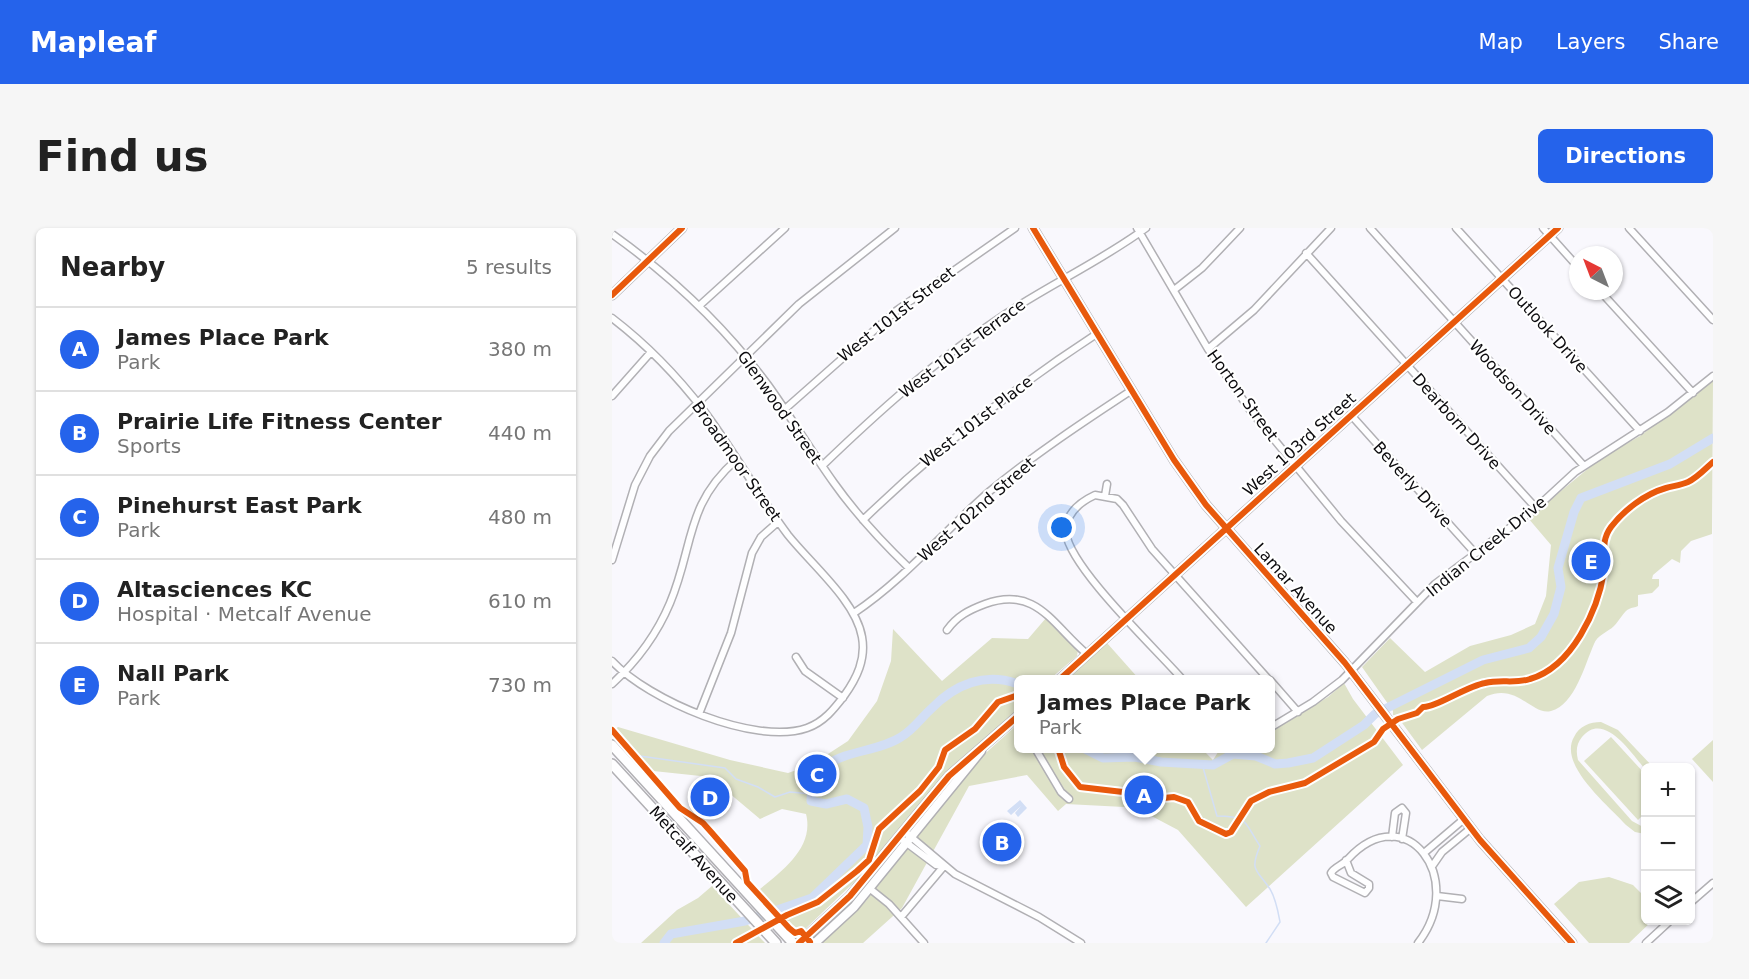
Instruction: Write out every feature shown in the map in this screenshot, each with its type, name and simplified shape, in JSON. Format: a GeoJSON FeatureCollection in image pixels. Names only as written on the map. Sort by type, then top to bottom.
{"type":"FeatureCollection","features":[{"type":"Feature","properties":{"kind":"main road"},"geometry":{"type":"LineString","coordinates":[[612,296],[682,228]]}},
{"type":"Feature","properties":{"kind":"main road","name":"Lamar Avenue"},"geometry":{"type":"LineString","coordinates":[[1033,228],[1174,460],[1225,529],[1352,672],[1471,828],[1572,943]]}},
{"type":"Feature","properties":{"kind":"main road","name":"West 103rd Street"},"geometry":{"type":"LineString","coordinates":[[1064,675],[1558,228]]}},
{"type":"Feature","properties":{"kind":"main road"},"geometry":{"type":"LineString","coordinates":[[815,943],[842,919],[869,888],[950,776],[1014,724]]}},
{"type":"Feature","properties":{"kind":"main road","name":"Metcalf Avenue"},"geometry":{"type":"LineString","coordinates":[[612,745],[791,940]]}},
{"type":"Feature","properties":{"kind":"main road","name":"Metcalf Avenue"},"geometry":{"type":"LineString","coordinates":[[612,764],[776,943]]}},
{"type":"Feature","properties":{"kind":"main road"},"geometry":{"type":"LineString","coordinates":[[800,943],[850,896],[905,836]]}},
{"type":"Feature","properties":{"kind":"street"},"geometry":{"type":"LineString","coordinates":[[699,306],[785,228]]}},
{"type":"Feature","properties":{"kind":"street"},"geometry":{"type":"LineString","coordinates":[[612,560],[640,472],[660,441],[744,355],[820,287],[896,228]]}},
{"type":"Feature","properties":{"kind":"street","name":"West 101st Street"},"geometry":{"type":"LineString","coordinates":[[784,409],[896,311],[1015,228]]}},
{"type":"Feature","properties":{"kind":"street"},"geometry":{"type":"LineString","coordinates":[[1174,290],[1202,268],[1240,228]]}},
{"type":"Feature","properties":{"kind":"street"},"geometry":{"type":"LineString","coordinates":[[1208,349],[1254,310],[1331,228]]}},
{"type":"Feature","properties":{"kind":"street","name":"Woodson Drive"},"geometry":{"type":"LineString","coordinates":[[1370,228],[1584,466]]}},
{"type":"Feature","properties":{"kind":"street","name":"Outlook Drive"},"geometry":{"type":"LineString","coordinates":[[1456,228],[1640,431]]}},
{"type":"Feature","properties":{"kind":"street"},"geometry":{"type":"LineString","coordinates":[[1543,228],[1569,257]]}},
{"type":"Feature","properties":{"kind":"street"},"geometry":{"type":"LineString","coordinates":[[1629,228],[1713,320]]}},
{"type":"Feature","properties":{"kind":"street","name":"West 101st Terrace"},"geometry":{"type":"LineString","coordinates":[[822,466],[877,414],[951,353],[1008,313],[1118,248],[1141,229]]}},
{"type":"Feature","properties":{"kind":"street","name":"Horton Street"},"geometry":{"type":"LineString","coordinates":[[1141,229],[1208,349],[1250,410],[1371,555],[1417,602]]}},
{"type":"Feature","properties":{"kind":"street","name":"Glenwood Street"},"geometry":{"type":"LineString","coordinates":[[612,234],[648,261],[699,306],[744,355],[863,520],[909,568]]}},
{"type":"Feature","properties":{"kind":"street","name":"Dearborn Drive"},"geometry":{"type":"LineString","coordinates":[[1306,253],[1536,508]]}},
{"type":"Feature","properties":{"kind":"street"},"geometry":{"type":"LineString","coordinates":[[1608,300],[1694,393]]}},
{"type":"Feature","properties":{"kind":"street","name":"Broadmoor Street"},"geometry":{"type":"LineString","coordinates":[[612,318],[651,352],[697,402],[778,522],[854,613]]}},
{"type":"Feature","properties":{"kind":"street","name":"West 101st Place"},"geometry":{"type":"LineString","coordinates":[[863,520],[932,454],[969,423],[1026,380],[1098,333]]}},
{"type":"Feature","properties":{"kind":"street"},"geometry":{"type":"LineString","coordinates":[[612,396],[651,352]]}},
{"type":"Feature","properties":{"kind":"street","name":"Indian Creek Drive"},"geometry":{"type":"LineString","coordinates":[[1275,725],[1298,712],[1352,672],[1417,602],[1475,553],[1536,508],[1584,466],[1640,431],[1694,393],[1713,376]]}},
{"type":"Feature","properties":{"kind":"street","name":"West 102nd Street"},"geometry":{"type":"LineString","coordinates":[[854,613],[887,589],[991,491],[1048,446],[1132,390]]}},
{"type":"Feature","properties":{"kind":"street","name":"Beverly Drive"},"geometry":{"type":"LineString","coordinates":[[1351,415],[1475,553]]}},
{"type":"Feature","properties":{"kind":"street"},"geometry":{"type":"LineString","coordinates":[[612,684],[624,673],[652,638],[670,602],[700,504],[715,481],[736,460]]}},
{"type":"Feature","properties":{"kind":"street"},"geometry":{"type":"LineString","coordinates":[[1105,496],[1107,484]]}},
{"type":"Feature","properties":{"kind":"street"},"geometry":{"type":"LineString","coordinates":[[1178,675],[1084,569],[1068,543],[1066,532],[1068,521],[1076,507],[1095,495],[1105,496],[1123,505],[1152,549],[1266,675]]}},
{"type":"Feature","properties":{"kind":"street"},"geometry":{"type":"LineString","coordinates":[[699,714],[731,633],[752,553],[761,537],[778,522]]}},
{"type":"Feature","properties":{"kind":"street"},"geometry":{"type":"LineString","coordinates":[[947,630],[959,616],[978,607],[1007,598],[1020,600],[1035,605],[1087,654]]}},
{"type":"Feature","properties":{"kind":"street"},"geometry":{"type":"LineString","coordinates":[[612,662],[655,695],[699,714],[747,727],[798,730],[822,720],[843,698],[856,677],[863,655],[863,637],[854,613]]}},
{"type":"Feature","properties":{"kind":"street"},"geometry":{"type":"LineString","coordinates":[[796,657],[805,671],[843,698]]}},
{"type":"Feature","properties":{"kind":"street"},"geometry":{"type":"LineString","coordinates":[[1275,686],[1298,712]]}},
{"type":"Feature","properties":{"kind":"street"},"geometry":{"type":"LineString","coordinates":[[1038,753],[1061,792],[1068,799]]}},
{"type":"Feature","properties":{"kind":"street"},"geometry":{"type":"LineString","coordinates":[[1392,837],[1395,813],[1402,808],[1406,813],[1402,839]]}},
{"type":"Feature","properties":{"kind":"street"},"geometry":{"type":"LineString","coordinates":[[1424,854],[1464,819]]}},
{"type":"Feature","properties":{"kind":"street"},"geometry":{"type":"LineString","coordinates":[[1432,865],[1442,852],[1471,828]]}},
{"type":"Feature","properties":{"kind":"street"},"geometry":{"type":"LineString","coordinates":[[905,836],[936,866],[944,866],[1039,917],[1081,943]]}},
{"type":"Feature","properties":{"kind":"street"},"geometry":{"type":"LineString","coordinates":[[1347,860],[1351,873],[1368,884],[1366,892],[1332,875],[1332,870],[1367,842],[1392,837],[1402,839],[1424,854],[1432,865],[1437,896],[1431,922],[1418,943]]}},
{"type":"Feature","properties":{"kind":"street"},"geometry":{"type":"LineString","coordinates":[[901,917],[944,866]]}},
{"type":"Feature","properties":{"kind":"street"},"geometry":{"type":"LineString","coordinates":[[1695,899],[1713,883]]}},
{"type":"Feature","properties":{"kind":"street"},"geometry":{"type":"LineString","coordinates":[[869,888],[901,917],[924,943]]}},
{"type":"Feature","properties":{"kind":"street"},"geometry":{"type":"LineString","coordinates":[[1437,896],[1462,899]]}},
{"type":"Feature","properties":{"kind":"street"},"geometry":{"type":"LineString","coordinates":[[1646,943],[1666,925]]}},
{"type":"Feature","properties":{"kind":"green space"},"geometry":{"type":"Polygon","coordinates":[[[1713,381],[1712,534],[1691,541],[1681,551],[1680,563],[1672,559],[1653,575],[1652,579],[1659,579],[1659,586],[1652,593],[1638,595],[1638,606],[1627,610],[1614,626],[1598,638],[1573,692],[1559,707],[1551,711],[1544,711],[1516,696],[1498,693],[1487,696],[1422,750],[1397,716],[1393,715],[1393,711],[1362,667],[1390,638],[1425,672],[1470,646],[1511,635],[1535,624],[1546,596],[1551,545],[1528,518],[1601,458],[1640,436],[1713,381]]]}},
{"type":"Feature","properties":{"kind":"green space"},"geometry":{"type":"Polygon","coordinates":[[[1046,618],[1078,650],[1077,656],[1055,675],[1014,675],[1014,713],[945,776],[870,867],[800,934],[793,933],[755,893],[784,868],[800,849],[807,827],[806,814],[782,809],[760,819],[710,777],[644,770],[612,732],[618,727],[730,760],[788,773],[811,765],[848,741],[877,701],[891,661],[893,629],[942,681],[992,638],[1028,639],[1046,618]]]}},
{"type":"Feature","properties":{"kind":"green space"},"geometry":{"type":"Polygon","coordinates":[[[1107,643],[1135,675],[1071,675],[1107,643]]]}},
{"type":"Feature","properties":{"kind":"green space"},"geometry":{"type":"Polygon","coordinates":[[[1344,683],[1353,699],[1403,765],[1246,907],[1178,830],[1142,811],[1124,807],[1066,804],[1058,811],[1027,775],[969,786],[902,908],[863,943],[820,943],[869,898],[876,884],[979,759],[1014,728],[1014,753],[1206,753],[1213,760],[1217,753],[1275,753],[1275,729],[1328,697],[1344,683]]]}},
{"type":"Feature","properties":{"kind":"green space"},"geometry":{"type":"Polygon","coordinates":[[[1601,722],[1618,730],[1649,763],[1641,764],[1617,737],[1599,728],[1590,730],[1582,737],[1577,748],[1578,760],[1632,821],[1641,826],[1641,833],[1635,832],[1626,825],[1608,807],[1587,784],[1573,760],[1571,748],[1576,733],[1585,725],[1601,722]]]}},
{"type":"Feature","properties":{"kind":"green space"},"geometry":{"type":"Polygon","coordinates":[[[1611,737],[1641,770],[1641,817],[1638,820],[1584,761],[1611,737]]]}},
{"type":"Feature","properties":{"kind":"green space"},"geometry":{"type":"Polygon","coordinates":[[[1713,740],[1713,782],[1692,759],[1713,740]]]}},
{"type":"Feature","properties":{"kind":"green space"},"geometry":{"type":"Polygon","coordinates":[[[1609,877],[1633,885],[1641,893],[1641,925],[1648,925],[1629,943],[1589,943],[1554,904],[1579,882],[1609,877]]]}},
{"type":"Feature","properties":{"kind":"green space"},"geometry":{"type":"Polygon","coordinates":[[[712,886],[765,943],[641,943],[677,910],[698,898],[712,886]]]}},
{"type":"Feature","properties":{"kind":"water"},"geometry":{"type":"Polygon","coordinates":[[[1020,800],[1027,808],[1018,817],[1015,813],[1021,806],[1011,815],[1007,811],[1020,800]]]}},
{"type":"Feature","properties":{"kind":"waterway"},"geometry":{"type":"LineString","coordinates":[[1093,753],[1103,758],[1135,757],[1161,762],[1213,765],[1233,754],[1256,756],[1275,764],[1313,758],[1364,725],[1375,714],[1483,660],[1529,648],[1541,637],[1554,614],[1561,587],[1558,568],[1574,512],[1581,498],[1670,464],[1713,438]]}},
{"type":"Feature","properties":{"kind":"waterway"},"geometry":{"type":"LineString","coordinates":[[664,943],[671,934],[745,921],[812,898],[867,845],[868,827],[864,808],[847,799],[826,804],[811,801],[814,783],[821,771],[831,762],[844,756],[888,744],[901,737],[940,700],[960,687],[994,679],[1014,683]]}},
{"type":"Feature","properties":{"kind":"waterway"},"geometry":{"type":"LineString","coordinates":[[640,756],[725,768],[736,779],[758,787],[775,797],[790,792],[812,794]]}},
{"type":"Feature","properties":{"kind":"waterway"},"geometry":{"type":"LineString","coordinates":[[1202,764],[1217,816],[1241,819],[1260,846],[1255,861],[1256,870],[1272,893],[1280,922],[1266,943]]}},
{"type":"Feature","properties":{"kind":"cycle path"},"geometry":{"type":"LineString","coordinates":[[612,295],[682,228]]}},
{"type":"Feature","properties":{"kind":"cycle path"},"geometry":{"type":"LineString","coordinates":[[1033,228],[1174,460],[1206,505],[1345,663],[1480,840],[1572,943]]}},
{"type":"Feature","properties":{"kind":"cycle path"},"geometry":{"type":"LineString","coordinates":[[1065,675],[1558,228]]}},
{"type":"Feature","properties":{"kind":"cycle path"},"geometry":{"type":"LineString","coordinates":[[1060,753],[1064,767],[1080,787],[1123,792],[1142,800],[1174,797],[1188,802],[1199,821],[1226,834],[1231,832],[1251,801],[1269,792],[1305,783],[1374,742],[1383,729],[1398,719],[1417,713],[1423,707],[1478,685],[1519,681],[1545,673],[1570,650],[1589,619],[1601,586],[1604,549],[1611,527],[1643,498],[1691,480],[1713,462]]}},
{"type":"Feature","properties":{"kind":"cycle path"},"geometry":{"type":"LineString","coordinates":[[736,943],[787,915],[818,902],[857,871],[869,860],[879,829],[920,791],[939,767],[945,750],[975,729],[998,702],[1014,696]]}},
{"type":"Feature","properties":{"kind":"cycle path"},"geometry":{"type":"LineString","coordinates":[[799,943],[850,896],[949,776],[1014,719]]}},
{"type":"Feature","properties":{"kind":"cycle path"},"geometry":{"type":"LineString","coordinates":[[612,730],[680,808],[703,823],[712,833],[745,871],[747,882],[789,928],[795,933],[801,931],[810,942]]}},
{"type":"Feature","properties":{"kind":"place","name":"Nall Park"},"geometry":{"type":"Point","coordinates":[1591,561]}},
{"type":"Feature","properties":{"kind":"place","name":"Pinehurst East Park"},"geometry":{"type":"Point","coordinates":[817,774]}},
{"type":"Feature","properties":{"kind":"place","name":"James Place Park"},"geometry":{"type":"Point","coordinates":[1144,795]}},
{"type":"Feature","properties":{"kind":"place","name":"Altasciences KC"},"geometry":{"type":"Point","coordinates":[710,797]}},
{"type":"Feature","properties":{"kind":"place","name":"Prairie Life Fitness Center"},"geometry":{"type":"Point","coordinates":[1002,842]}}]}
